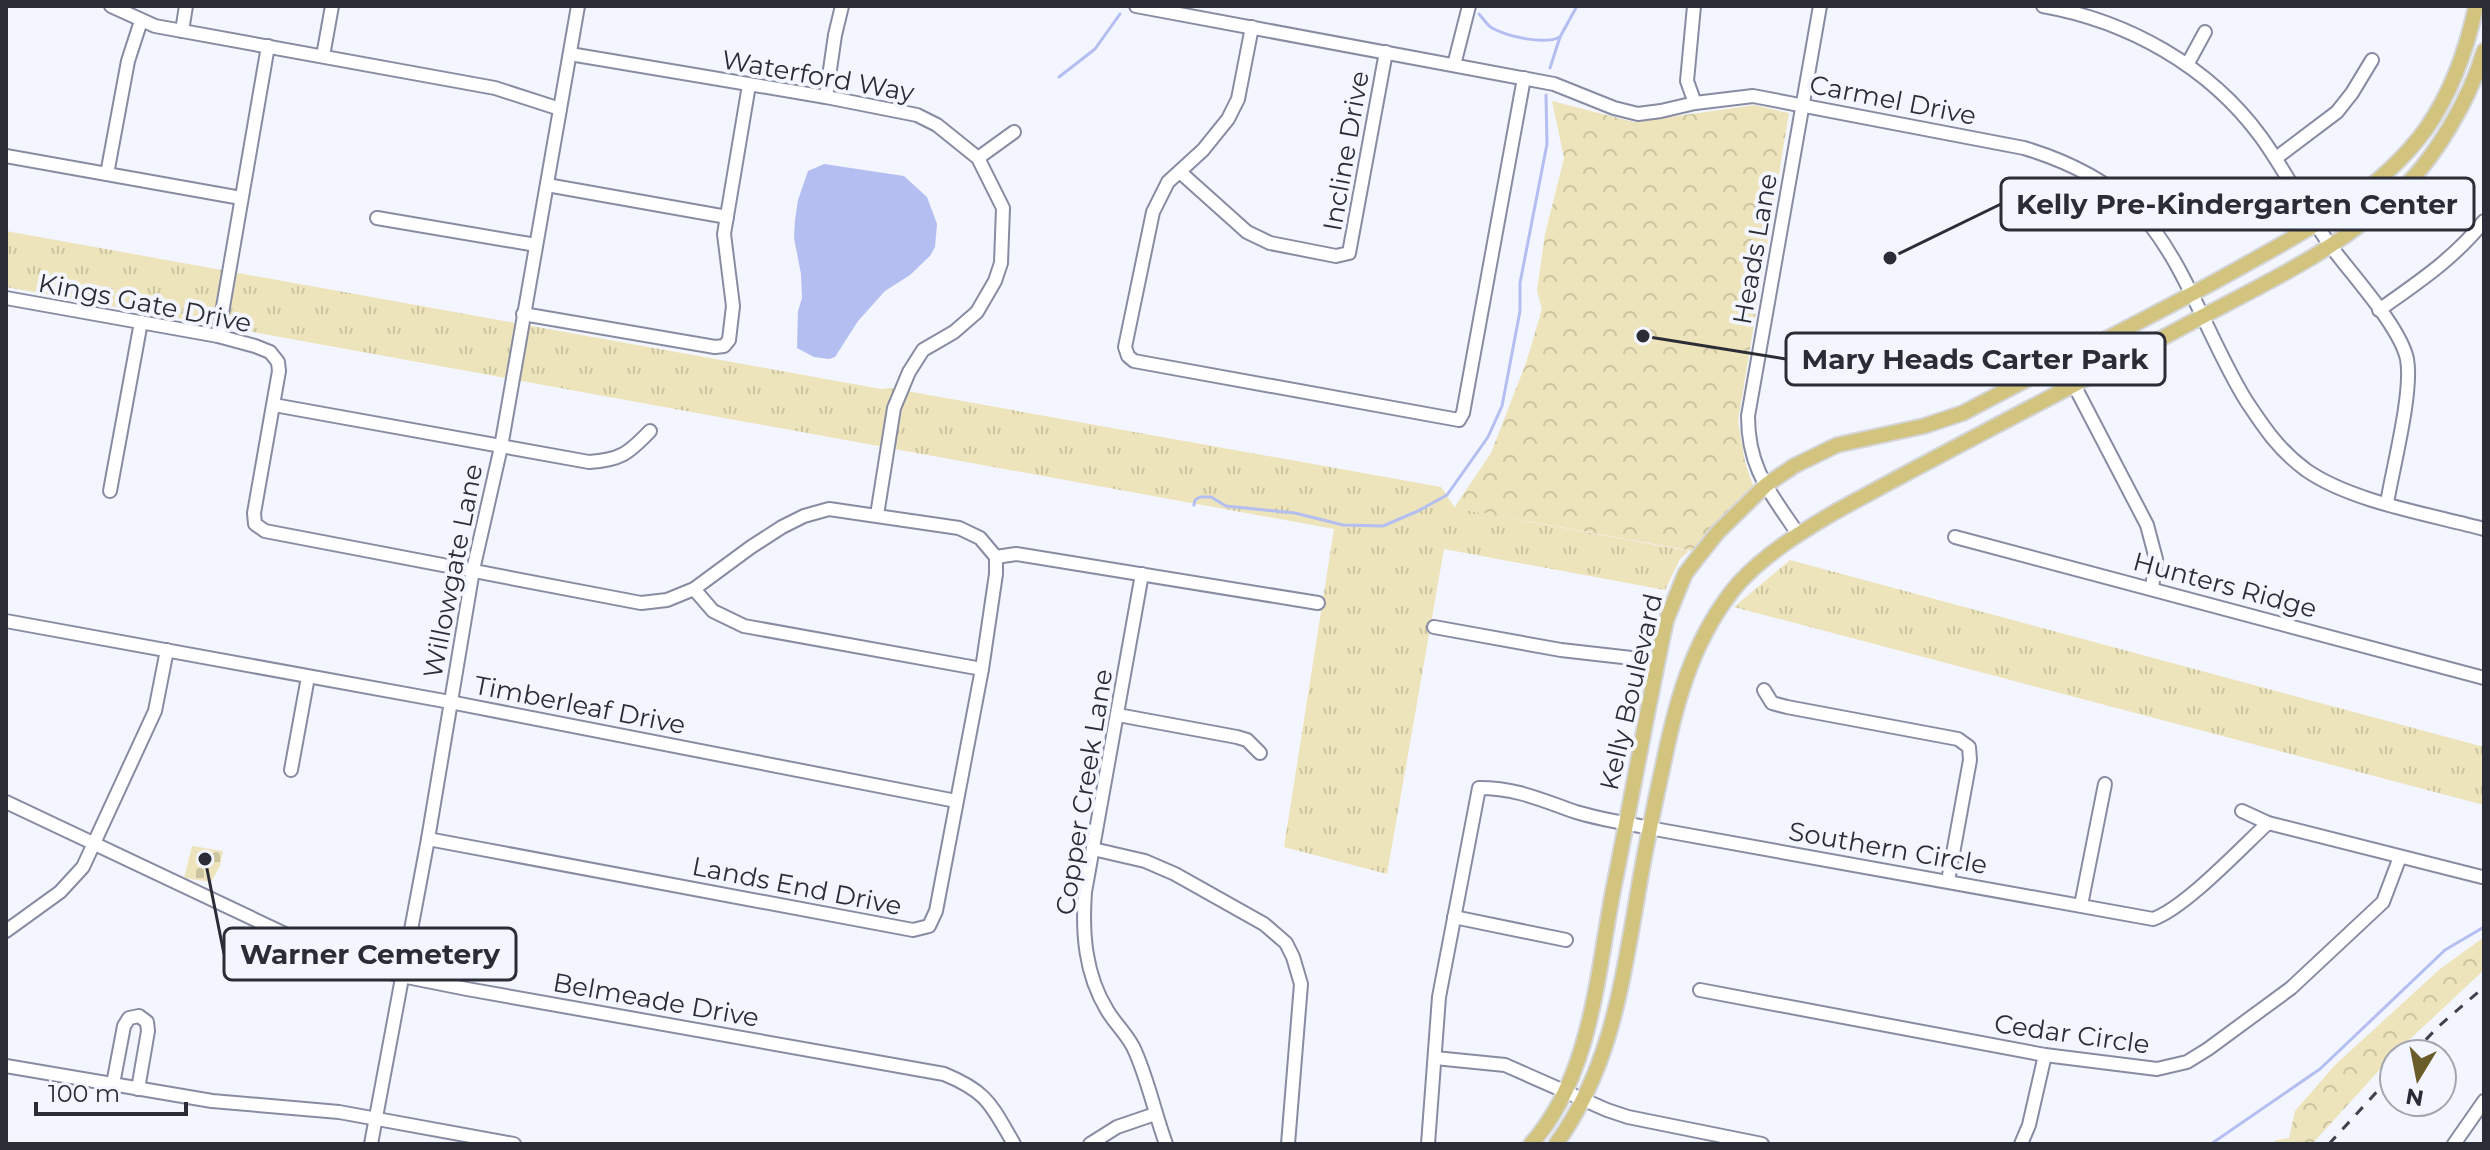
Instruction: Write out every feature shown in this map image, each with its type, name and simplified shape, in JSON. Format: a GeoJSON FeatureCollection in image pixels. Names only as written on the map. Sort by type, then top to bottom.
{"type":"FeatureCollection","features":[{"type":"Feature","properties":{"kind":"main road","name":"Kelly Boulevard"},"geometry":{"type":"LineString","coordinates":[[1531,1144],[1564,1090],[1590,1020],[1666,621],[1685,574],[1718,532],[1766,485],[1794,466],[1837,445],[1924,426],[1963,413],[2190,296],[2317,224],[2389,170],[2426,129],[2452,82],[2476,6]]}},
{"type":"Feature","properties":{"kind":"main road","name":"Kelly Boulevard"},"geometry":{"type":"LineString","coordinates":[[1556,1144],[1584,1100],[1602,1062],[1679,695],[1704,634],[1739,583],[1798,534],[1899,476],[2201,318],[2330,246],[2398,194],[2421,167],[2464,101],[2484,51]]}},
{"type":"Feature","properties":{"kind":"street"},"geometry":{"type":"LineString","coordinates":[[111,6],[141,21],[182,31],[495,88],[560,109]]}},
{"type":"Feature","properties":{"kind":"street"},"geometry":{"type":"LineString","coordinates":[[182,31],[186,6]]}},
{"type":"Feature","properties":{"kind":"street"},"geometry":{"type":"LineString","coordinates":[[323,56],[332,6]]}},
{"type":"Feature","properties":{"kind":"street","name":"Willowgate Lane"},"geometry":{"type":"LineString","coordinates":[[371,1144],[428,839],[473,570],[501,447],[578,6]]}},
{"type":"Feature","properties":{"kind":"street"},"geometry":{"type":"LineString","coordinates":[[826,97],[832,47],[842,6]]}},
{"type":"Feature","properties":{"kind":"street","name":"Carmel Drive"},"geometry":{"type":"LineString","coordinates":[[1136,6],[1554,84],[1614,108],[1638,114],[1753,96],[2024,148],[2057,158],[2111,188],[2136,210],[2158,237],[2233,380],[2262,427],[2278,446],[2330,484],[2484,529]]}},
{"type":"Feature","properties":{"kind":"street"},"geometry":{"type":"LineString","coordinates":[[1454,65],[1469,6]]}},
{"type":"Feature","properties":{"kind":"street"},"geometry":{"type":"LineString","coordinates":[[1694,6],[1687,81],[1695,103]]}},
{"type":"Feature","properties":{"kind":"street","name":"Heads Lane"},"geometry":{"type":"LineString","coordinates":[[1798,534],[1766,485],[1748,443],[1748,416],[1820,6]]}},
{"type":"Feature","properties":{"kind":"street"},"geometry":{"type":"LineString","coordinates":[[2043,6],[2106,22],[2154,43],[2187,65],[2240,111],[2276,158],[2330,246],[2402,345],[2408,374],[2387,503]]}},
{"type":"Feature","properties":{"kind":"street"},"geometry":{"type":"LineString","coordinates":[[107,174],[128,61],[141,21]]}},
{"type":"Feature","properties":{"kind":"street"},"geometry":{"type":"LineString","coordinates":[[1252,27],[1238,99],[1228,119],[1218,134],[1168,182],[1153,212],[1125,347],[1134,361],[1459,420],[1463,413],[1524,78]]}},
{"type":"Feature","properties":{"kind":"street"},"geometry":{"type":"LineString","coordinates":[[2187,65],[2205,32]]}},
{"type":"Feature","properties":{"kind":"street"},"geometry":{"type":"LineString","coordinates":[[218,336],[268,46]]}},
{"type":"Feature","properties":{"kind":"street","name":"Incline Drive"},"geometry":{"type":"LineString","coordinates":[[1180,172],[1247,232],[1270,243],[1336,256],[1349,253],[1386,52]]}},
{"type":"Feature","properties":{"kind":"street","name":"Waterford Way"},"geometry":{"type":"LineString","coordinates":[[570,54],[917,115],[937,125],[978,158],[1003,208],[1001,263],[995,281],[977,312],[954,332],[923,350],[909,372],[894,408],[877,515]]}},
{"type":"Feature","properties":{"kind":"street"},"geometry":{"type":"LineString","coordinates":[[2276,158],[2337,112],[2372,60]]}},
{"type":"Feature","properties":{"kind":"street"},"geometry":{"type":"LineString","coordinates":[[523,314],[715,347],[724,346],[729,340],[733,306],[733,284],[725,249],[727,217],[749,85]]}},
{"type":"Feature","properties":{"kind":"street"},"geometry":{"type":"LineString","coordinates":[[978,158],[1014,132]]}},
{"type":"Feature","properties":{"kind":"street"},"geometry":{"type":"LineString","coordinates":[[6,156],[241,198]]}},
{"type":"Feature","properties":{"kind":"street"},"geometry":{"type":"LineString","coordinates":[[547,185],[727,217]]}},
{"type":"Feature","properties":{"kind":"street"},"geometry":{"type":"LineString","coordinates":[[377,218],[536,245]]}},
{"type":"Feature","properties":{"kind":"street"},"geometry":{"type":"LineString","coordinates":[[2379,310],[2445,263],[2484,221]]}},
{"type":"Feature","properties":{"kind":"street","name":"Kings Gate Drive"},"geometry":{"type":"LineString","coordinates":[[6,298],[218,336],[270,352],[278,362],[279,371],[254,513],[255,524],[265,531],[641,603],[667,600],[694,589],[751,547],[804,516],[829,509],[959,528],[980,538],[996,557]]}},
{"type":"Feature","properties":{"kind":"street"},"geometry":{"type":"LineString","coordinates":[[110,491],[141,322]]}},
{"type":"Feature","properties":{"kind":"street"},"geometry":{"type":"LineString","coordinates":[[2061,360],[2147,525],[2156,559],[2152,588]]}},
{"type":"Feature","properties":{"kind":"street"},"geometry":{"type":"LineString","coordinates":[[274,405],[589,462],[607,461],[629,453],[650,431]]}},
{"type":"Feature","properties":{"kind":"street","name":"Hunters Ridge"},"geometry":{"type":"LineString","coordinates":[[1955,537],[2484,678]]}},
{"type":"Feature","properties":{"kind":"street"},"geometry":{"type":"LineString","coordinates":[[996,557],[1016,554],[1318,603]]}},
{"type":"Feature","properties":{"kind":"street","name":"Lands End Drive"},"geometry":{"type":"LineString","coordinates":[[428,839],[913,930],[929,926],[936,911],[982,669],[996,557]]}},
{"type":"Feature","properties":{"kind":"street","name":"Copper Creek Lane"},"geometry":{"type":"LineString","coordinates":[[1142,574],[1084,914],[1087,960],[1095,986],[1107,1011],[1135,1049],[1166,1144]]}},
{"type":"Feature","properties":{"kind":"street"},"geometry":{"type":"LineString","coordinates":[[694,589],[713,611],[744,626],[982,669]]}},
{"type":"Feature","properties":{"kind":"street","name":"Timberleaf Drive"},"geometry":{"type":"LineString","coordinates":[[6,621],[450,702],[956,801]]}},
{"type":"Feature","properties":{"kind":"street"},"geometry":{"type":"LineString","coordinates":[[1434,627],[1561,650],[1658,661]]}},
{"type":"Feature","properties":{"kind":"street"},"geometry":{"type":"LineString","coordinates":[[6,931],[72,882],[95,845],[155,711],[167,650]]}},
{"type":"Feature","properties":{"kind":"street"},"geometry":{"type":"LineString","coordinates":[[291,770],[308,677]]}},
{"type":"Feature","properties":{"kind":"street"},"geometry":{"type":"LineString","coordinates":[[1764,690],[1772,703],[1958,739],[1969,747],[1970,760],[1948,881]]}},
{"type":"Feature","properties":{"kind":"street"},"geometry":{"type":"LineString","coordinates":[[1118,715],[1237,737],[1247,740],[1260,753]]}},
{"type":"Feature","properties":{"kind":"street"},"geometry":{"type":"LineString","coordinates":[[2081,905],[2105,784]]}},
{"type":"Feature","properties":{"kind":"street","name":"Southern Circle"},"geometry":{"type":"LineString","coordinates":[[1454,917],[1479,788],[1498,788],[1533,795],[1577,812],[1649,828],[2153,919],[2214,874],[2268,823]]}},
{"type":"Feature","properties":{"kind":"street","name":"Belmeade Drive"},"geometry":{"type":"LineString","coordinates":[[6,802],[338,959],[402,976],[944,1074],[971,1085],[988,1100],[1014,1144]]}},
{"type":"Feature","properties":{"kind":"street"},"geometry":{"type":"LineString","coordinates":[[2242,811],[2268,823],[2482,877]]}},
{"type":"Feature","properties":{"kind":"street"},"geometry":{"type":"LineString","coordinates":[[1093,849],[1145,861],[1175,874],[1264,924],[1286,943],[1301,984],[1288,1144]]}},
{"type":"Feature","properties":{"kind":"street","name":"Cedar Circle"},"geometry":{"type":"LineString","coordinates":[[1700,990],[2045,1055],[2157,1069],[2187,1062],[2260,1013],[2383,902],[2400,857]]}},
{"type":"Feature","properties":{"kind":"street"},"geometry":{"type":"LineString","coordinates":[[1428,1144],[1439,997],[1454,917],[1566,940]]}},
{"type":"Feature","properties":{"kind":"street"},"geometry":{"type":"LineString","coordinates":[[113,1084],[124,1026],[129,1018],[139,1016],[147,1022],[148,1031],[138,1089]]}},
{"type":"Feature","properties":{"kind":"street"},"geometry":{"type":"LineString","coordinates":[[2021,1144],[2029,1125],[2045,1055]]}},
{"type":"Feature","properties":{"kind":"street"},"geometry":{"type":"LineString","coordinates":[[1435,1058],[1505,1065],[1584,1100],[1651,1123],[1762,1144]]}},
{"type":"Feature","properties":{"kind":"street"},"geometry":{"type":"LineString","coordinates":[[6,1066],[212,1101],[339,1112],[514,1144]]}},
{"type":"Feature","properties":{"kind":"street"},"geometry":{"type":"LineString","coordinates":[[2454,1144],[2484,1101]]}},
{"type":"Feature","properties":{"kind":"street"},"geometry":{"type":"LineString","coordinates":[[1090,1144],[1117,1127],[1155,1114]]}},
{"type":"Feature","properties":{"kind":"green space"},"geometry":{"type":"Polygon","coordinates":[[[1552,101],[1634,122],[1755,105],[1789,113],[1738,421],[1745,462],[1754,488],[1698,552],[1454,508],[1491,453],[1526,363],[1542,309],[1537,291],[1545,234],[1564,158],[1552,101]]]}},
{"type":"Feature","properties":{"kind":"green space"},"geometry":{"type":"Polygon","coordinates":[[[6,231],[1441,487],[1455,508],[1689,551],[1680,559],[1665,590],[1444,549],[1387,874],[1284,847],[1334,529],[6,287],[6,231]]]}},
{"type":"Feature","properties":{"kind":"green space"},"geometry":{"type":"Polygon","coordinates":[[[1790,560],[2484,747],[2484,805],[1734,607],[1790,560]]]}},
{"type":"Feature","properties":{"kind":"green space"},"geometry":{"type":"Polygon","coordinates":[[[192,846],[223,851],[220,866],[211,882],[184,878],[192,846]]]}},
{"type":"Feature","properties":{"kind":"green space"},"geometry":{"type":"Polygon","coordinates":[[[2484,937],[2484,970],[2411,1038],[2378,1038],[2378,1072],[2312,1144],[2273,1144],[2276,1140],[2289,1138],[2295,1111],[2335,1065],[2440,969],[2484,937]]]}},
{"type":"Feature","properties":{"kind":"water"},"geometry":{"type":"Polygon","coordinates":[[[824,164],[904,176],[927,197],[937,224],[935,247],[930,256],[910,275],[885,291],[858,321],[835,357],[829,359],[814,357],[797,348],[798,311],[802,298],[794,238],[798,200],[808,171],[824,164]]]}},
{"type":"Feature","properties":{"kind":"waterway"},"geometry":{"type":"LineString","coordinates":[[1550,68],[1560,37],[1577,6]]}},
{"type":"Feature","properties":{"kind":"waterway"},"geometry":{"type":"LineString","coordinates":[[1059,77],[1095,49],[1120,14]]}},
{"type":"Feature","properties":{"kind":"waterway"},"geometry":{"type":"LineString","coordinates":[[1479,14],[1490,27],[1508,34],[1536,40],[1560,37]]}},
{"type":"Feature","properties":{"kind":"waterway"},"geometry":{"type":"LineString","coordinates":[[1194,505],[1200,497],[1211,497],[1226,506],[1295,513],[1343,525],[1383,526],[1447,495],[1488,437],[1502,406],[1520,311],[1520,283],[1547,144],[1546,95]]}},
{"type":"Feature","properties":{"kind":"waterway"},"geometry":{"type":"LineString","coordinates":[[2211,1144],[2320,1069],[2445,950],[2484,927]]}},
{"type":"Feature","properties":{"kind":"railway"},"geometry":{"type":"LineString","coordinates":[[2427,1038],[2484,987]]}},
{"type":"Feature","properties":{"kind":"railway"},"geometry":{"type":"LineString","coordinates":[[2329,1144],[2378,1090]]}},
{"type":"Feature","properties":{"kind":"place","name":"Kelly Pre-Kindergarten Center"},"geometry":{"type":"Point","coordinates":[1890,258]}},
{"type":"Feature","properties":{"kind":"place","name":"Mary Heads Carter Park"},"geometry":{"type":"Point","coordinates":[1643,336]}},
{"type":"Feature","properties":{"kind":"place","name":"Warner Cemetery"},"geometry":{"type":"Point","coordinates":[205,859]}}]}
